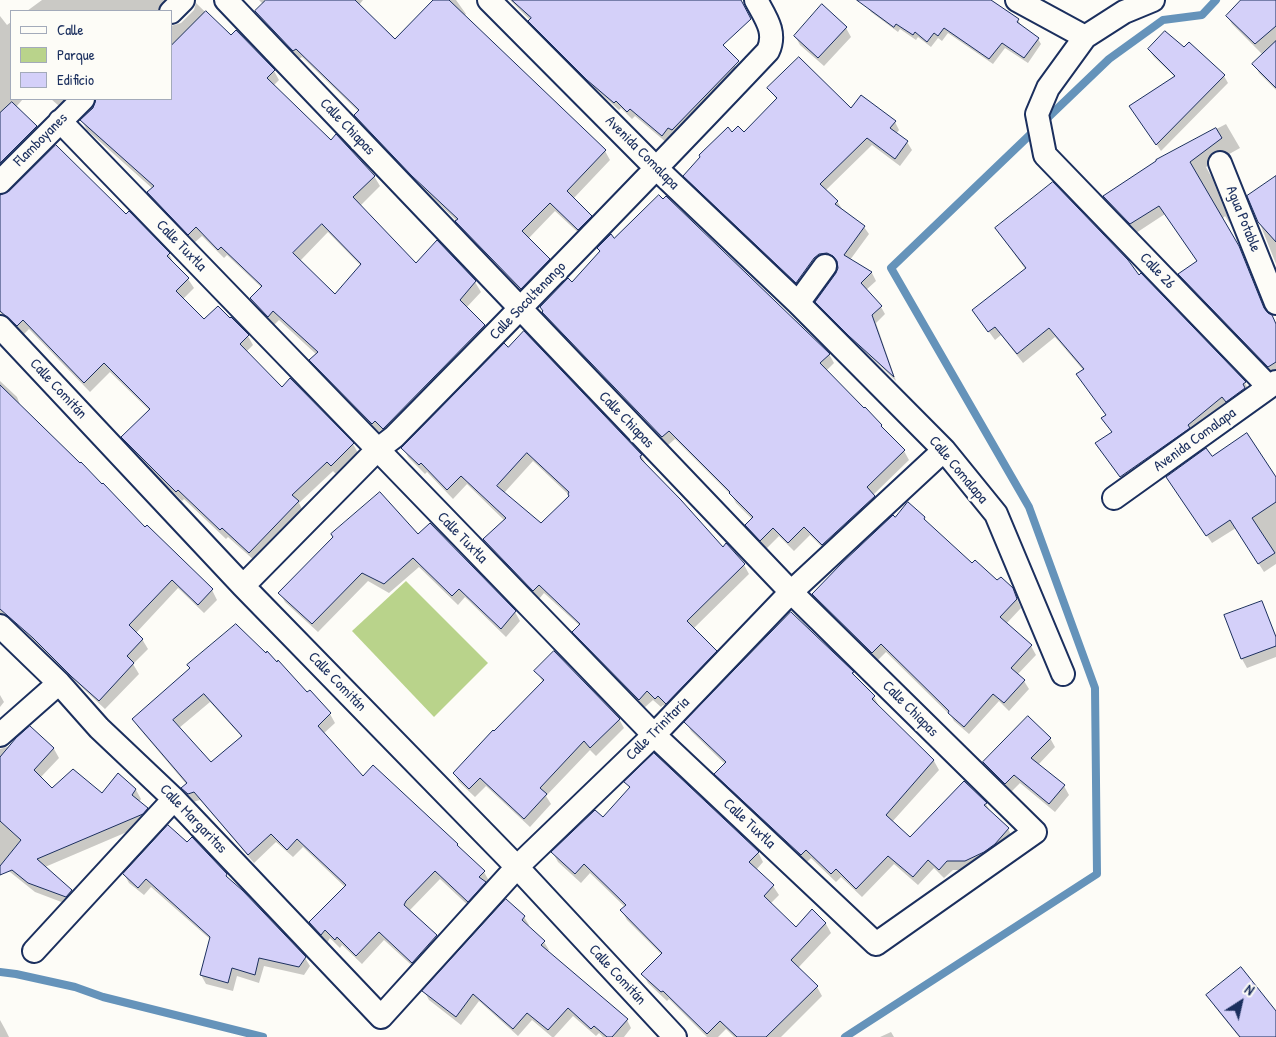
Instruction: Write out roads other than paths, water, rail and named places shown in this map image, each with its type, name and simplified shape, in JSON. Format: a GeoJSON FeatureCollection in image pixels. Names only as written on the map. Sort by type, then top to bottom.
{"type":"FeatureCollection","features":[{"type":"Feature","properties":{"kind":"street"},"geometry":{"type":"LineString","coordinates":[[172,11],[183,0]]}},
{"type":"Feature","properties":{"kind":"street","name":"Calle Chiapas"},"geometry":{"type":"LineString","coordinates":[[226,0],[791,592],[1035,832],[876,944]]}},
{"type":"Feature","properties":{"kind":"street","name":"Avenida Comalapa"},"geometry":{"type":"LineString","coordinates":[[489,0],[657,169],[798,303]]}},
{"type":"Feature","properties":{"kind":"street","name":"Calle Socoltenango"},"geometry":{"type":"LineString","coordinates":[[243,586],[520,309],[657,169],[768,51],[772,42],[771,28],[756,0]]}},
{"type":"Feature","properties":{"kind":"street"},"geometry":{"type":"LineString","coordinates":[[1017,0],[1085,38],[1124,12],[1153,0]]}},
{"type":"Feature","properties":{"kind":"street","name":"Calle 26"},"geometry":{"type":"LineString","coordinates":[[1085,38],[1048,88],[1037,114],[1045,155],[1272,384]]}},
{"type":"Feature","properties":{"kind":"street","name":"Flamboyanes"},"geometry":{"type":"LineString","coordinates":[[0,182],[81,100]]}},
{"type":"Feature","properties":{"kind":"street","name":"Calle Tuxtla"},"geometry":{"type":"LineString","coordinates":[[60,121],[654,734],[876,944]]}},
{"type":"Feature","properties":{"kind":"street","name":"Agua Potable"},"geometry":{"type":"LineString","coordinates":[[1220,163],[1276,303]]}},
{"type":"Feature","properties":{"kind":"street"},"geometry":{"type":"LineString","coordinates":[[798,303],[825,266]]}},
{"type":"Feature","properties":{"kind":"street","name":"Calle Comalapa"},"geometry":{"type":"LineString","coordinates":[[798,303],[944,450],[996,514],[1063,674]]}},
{"type":"Feature","properties":{"kind":"street","name":"Calle Comitán"},"geometry":{"type":"LineString","coordinates":[[0,327],[243,586],[517,867],[675,1037]]}},
{"type":"Feature","properties":{"kind":"street","name":"Avenida Comalapa"},"geometry":{"type":"LineString","coordinates":[[1114,498],[1272,384]]}},
{"type":"Feature","properties":{"kind":"street","name":"Calle Trinitaria"},"geometry":{"type":"LineString","coordinates":[[381,1017],[517,867],[654,734],[791,592],[944,450]]}},
{"type":"Feature","properties":{"kind":"street","name":"Calle Margaritas"},"geometry":{"type":"LineString","coordinates":[[0,626],[60,683],[99,728],[174,799],[381,1017]]}},
{"type":"Feature","properties":{"kind":"street"},"geometry":{"type":"LineString","coordinates":[[0,735],[60,683]]}},
{"type":"Feature","properties":{"kind":"street"},"geometry":{"type":"LineString","coordinates":[[34,951],[174,799]]}},
{"type":"Feature","properties":{"kind":"waterway"},"geometry":{"type":"LineString","coordinates":[[845,1037],[1097,874],[1095,688],[1029,507],[891,268],[1109,59],[1163,20],[1202,15],[1216,0]]}},
{"type":"Feature","properties":{"kind":"waterway"},"geometry":{"type":"LineString","coordinates":[[0,972],[75,987],[103,997],[263,1037]]}}]}
